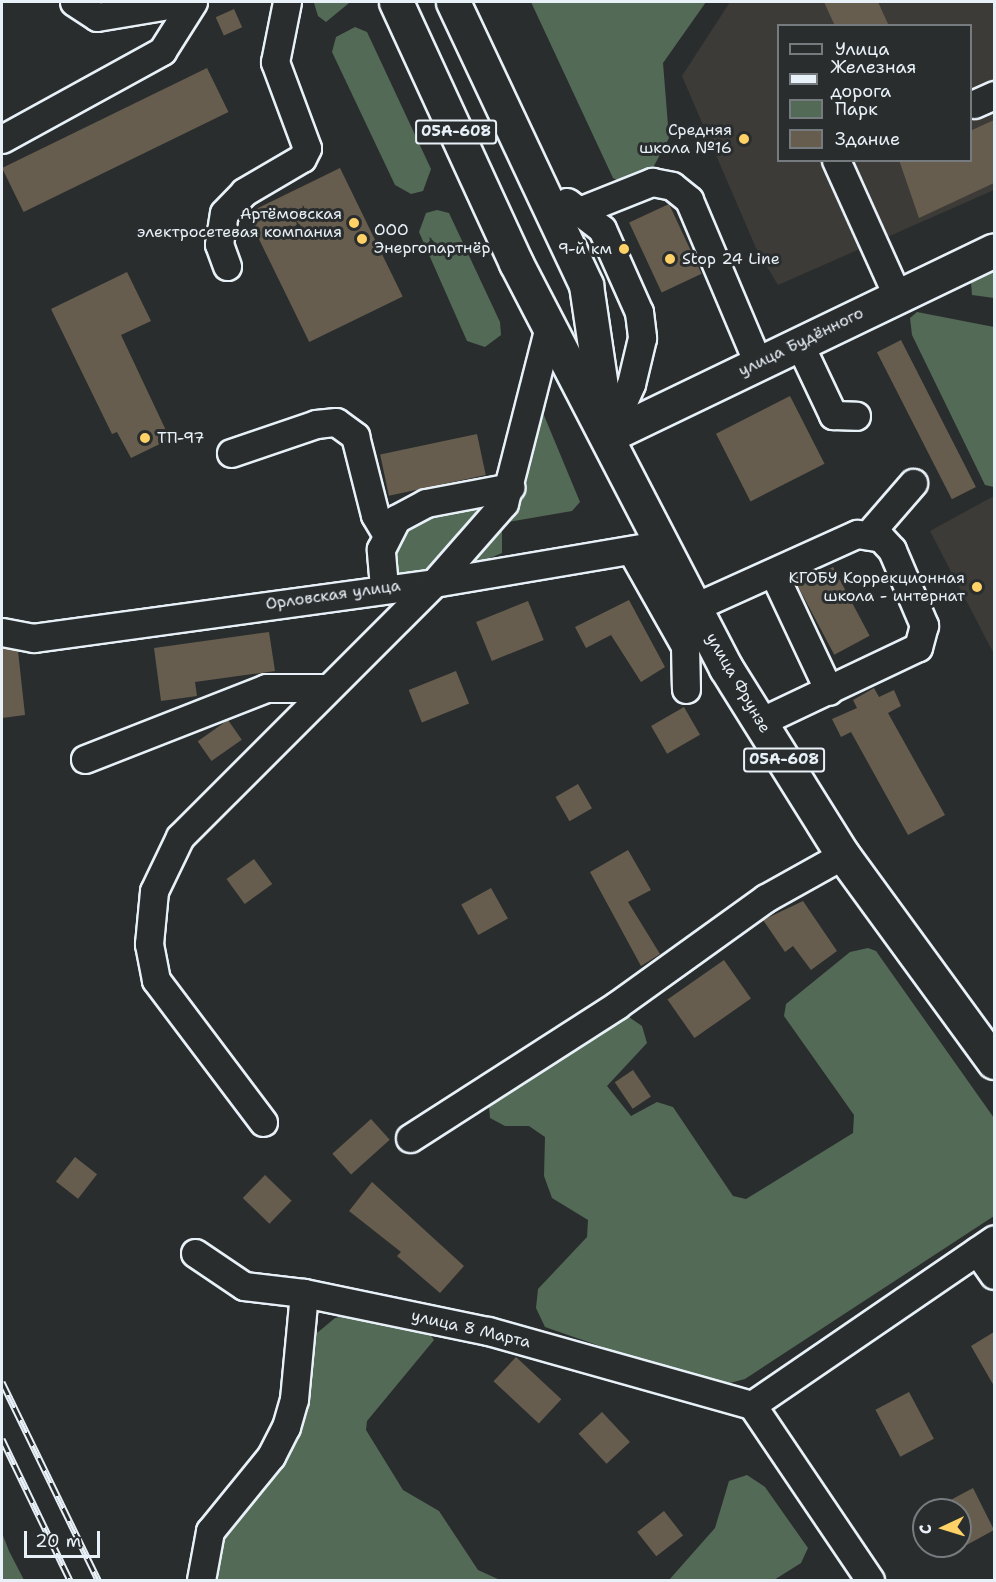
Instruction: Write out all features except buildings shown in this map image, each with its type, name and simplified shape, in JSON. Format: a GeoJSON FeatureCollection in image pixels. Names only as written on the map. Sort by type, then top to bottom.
{"type":"FeatureCollection","features":[{"type":"Feature","properties":{"kind":"main road","name":"улица Фрунзе"},"geometry":{"type":"LineString","coordinates":[[396,2],[549,327],[664,543],[695,607],[760,722],[843,855],[994,1062]]}},
{"type":"Feature","properties":{"kind":"main road","name":"улица Фрунзе"},"geometry":{"type":"LineString","coordinates":[[453,2],[586,285],[608,436]]}},
{"type":"Feature","properties":{"kind":"main road","name":"улица Будённого"},"geometry":{"type":"LineString","coordinates":[[608,436],[994,250]]}},
{"type":"Feature","properties":{"kind":"street"},"geometry":{"type":"LineString","coordinates":[[74,2],[97,17],[189,2]]}},
{"type":"Feature","properties":{"kind":"street"},"geometry":{"type":"LineString","coordinates":[[2,139],[162,51],[189,2]]}},
{"type":"Feature","properties":{"kind":"street"},"geometry":{"type":"LineString","coordinates":[[227,266],[219,244],[224,213],[244,192],[302,158],[307,148],[275,62],[287,2]]}},
{"type":"Feature","properties":{"kind":"street"},"geometry":{"type":"LineString","coordinates":[[837,162],[897,295]]}},
{"type":"Feature","properties":{"kind":"street"},"geometry":{"type":"LineString","coordinates":[[579,211],[652,182],[672,186],[689,200],[758,363]]}},
{"type":"Feature","properties":{"kind":"street"},"geometry":{"type":"LineString","coordinates":[[541,189],[579,211],[602,229],[639,312],[642,338],[631,384],[608,436]]}},
{"type":"Feature","properties":{"kind":"street"},"geometry":{"type":"LineString","coordinates":[[263,1122],[156,980],[149,944],[154,891],[180,837],[434,583],[484,528],[511,488],[549,327]]}},
{"type":"Feature","properties":{"kind":"street"},"geometry":{"type":"LineString","coordinates":[[799,343],[833,415],[856,416]]}},
{"type":"Feature","properties":{"kind":"street"},"geometry":{"type":"LineString","coordinates":[[231,453],[315,424],[336,422],[355,436],[375,515],[387,536]]}},
{"type":"Feature","properties":{"kind":"street"},"geometry":{"type":"LineString","coordinates":[[695,607],[774,574],[837,542],[868,535],[914,483]]}},
{"type":"Feature","properties":{"kind":"street"},"geometry":{"type":"LineString","coordinates":[[384,587],[381,549],[396,519],[426,503],[511,488]]}},
{"type":"Feature","properties":{"kind":"street"},"geometry":{"type":"LineString","coordinates":[[760,722],[899,659],[922,638],[924,625],[892,550],[868,535]]}},
{"type":"Feature","properties":{"kind":"street","name":"Орловская улица"},"geometry":{"type":"LineString","coordinates":[[2,632],[33,638],[384,587],[434,583],[664,543]]}},
{"type":"Feature","properties":{"kind":"street"},"geometry":{"type":"LineString","coordinates":[[631,550],[685,646],[686,689]]}},
{"type":"Feature","properties":{"kind":"street"},"geometry":{"type":"LineString","coordinates":[[774,574],[829,691]]}},
{"type":"Feature","properties":{"kind":"street"},"geometry":{"type":"LineString","coordinates":[[85,759],[266,688],[327,688]]}},
{"type":"Feature","properties":{"kind":"street"},"geometry":{"type":"LineString","coordinates":[[410,1138],[616,1005],[766,898],[843,855]]}},
{"type":"Feature","properties":{"kind":"street"},"geometry":{"type":"LineString","coordinates":[[870,1581],[752,1405],[986,1245],[994,1275]]}},
{"type":"Feature","properties":{"kind":"street","name":"улица 8 Марта"},"geometry":{"type":"LineString","coordinates":[[195,1253],[244,1286],[304,1293],[488,1331],[752,1405]]}},
{"type":"Feature","properties":{"kind":"street"},"geometry":{"type":"LineString","coordinates":[[201,1581],[210,1531],[271,1456],[286,1427],[294,1399],[304,1293]]}},
{"type":"Feature","properties":{"kind":"shaded area","name":"Средняя школа №16"},"geometry":{"type":"Polygon","coordinates":[[[730,2],[994,2],[994,190],[778,285],[756,248],[682,76],[730,2]]]}},
{"type":"Feature","properties":{"kind":"shaded area","name":"КГОБУ Коррекционная школа - интернат"},"geometry":{"type":"Polygon","coordinates":[[[994,496],[994,654],[930,531],[994,496]]]}},
{"type":"Feature","properties":{"kind":"green space"},"geometry":{"type":"Polygon","coordinates":[[[349,2],[326,22],[318,16],[314,3],[349,2]]]}},
{"type":"Feature","properties":{"kind":"green space"},"geometry":{"type":"Polygon","coordinates":[[[531,2],[706,2],[663,63],[669,138],[649,175],[624,184],[613,178],[531,2]]]}},
{"type":"Feature","properties":{"kind":"green space"},"geometry":{"type":"Polygon","coordinates":[[[355,27],[367,32],[431,169],[423,191],[411,194],[395,185],[332,52],[336,37],[355,27]]]}},
{"type":"Feature","properties":{"kind":"green space"},"geometry":{"type":"Polygon","coordinates":[[[437,210],[449,213],[500,322],[501,335],[485,347],[467,341],[419,232],[426,213],[437,210]]]}},
{"type":"Feature","properties":{"kind":"green space"},"geometry":{"type":"Polygon","coordinates":[[[994,271],[994,298],[972,295],[971,282],[994,271]]]}},
{"type":"Feature","properties":{"kind":"green space"},"geometry":{"type":"Polygon","coordinates":[[[917,312],[994,327],[994,487],[985,485],[912,335],[910,318],[917,312]]]}},
{"type":"Feature","properties":{"kind":"green space"},"geometry":{"type":"Polygon","coordinates":[[[543,413],[580,502],[572,511],[508,522],[502,526],[502,553],[471,566],[465,561],[533,415],[543,413]]]}},
{"type":"Feature","properties":{"kind":"green space"},"geometry":{"type":"Polygon","coordinates":[[[488,503],[431,571],[391,574],[389,546],[410,520],[488,503]]]}},
{"type":"Feature","properties":{"kind":"green space"},"geometry":{"type":"Polygon","coordinates":[[[868,948],[876,951],[994,1118],[994,1216],[745,1379],[726,1384],[701,1381],[545,1327],[536,1308],[538,1289],[587,1237],[588,1220],[552,1198],[544,1176],[545,1137],[529,1126],[505,1126],[490,1118],[489,1107],[513,1081],[609,1020],[626,1015],[642,1026],[647,1043],[607,1086],[631,1116],[657,1102],[673,1107],[733,1196],[746,1199],[853,1133],[854,1115],[784,1016],[786,1004],[850,952],[868,948]]]}},
{"type":"Feature","properties":{"kind":"green space"},"geometry":{"type":"Polygon","coordinates":[[[352,1314],[427,1330],[434,1340],[367,1421],[366,1430],[403,1490],[439,1511],[478,1570],[500,1580],[208,1580],[218,1536],[317,1333],[335,1318],[352,1314]]]}},
{"type":"Feature","properties":{"kind":"green space"},"geometry":{"type":"Polygon","coordinates":[[[747,1475],[765,1487],[808,1548],[801,1563],[774,1580],[669,1580],[715,1528],[729,1481],[747,1475]]]}},
{"type":"Feature","properties":{"kind":"green space"},"geometry":{"type":"Polygon","coordinates":[[[2,1533],[9,1551],[24,1580],[2,1580],[2,1533]]]}},
{"type":"Feature","properties":{"kind":"railway"},"geometry":{"type":"LineString","coordinates":[[2,1382],[98,1580]]}},
{"type":"Feature","properties":{"kind":"railway"},"geometry":{"type":"LineString","coordinates":[[2,1439],[70,1580]]}},
{"type":"Feature","properties":{"kind":"place","name":"Средняя школа №16"},"geometry":{"type":"Point","coordinates":[744,139]}},
{"type":"Feature","properties":{"kind":"place","name":"Артёмовская электросетевая компания"},"geometry":{"type":"Point","coordinates":[354,223]}},
{"type":"Feature","properties":{"kind":"place","name":"ООО Энергопартнёр"},"geometry":{"type":"Point","coordinates":[362,239]}},
{"type":"Feature","properties":{"kind":"place","name":"9-й км"},"geometry":{"type":"Point","coordinates":[624,249]}},
{"type":"Feature","properties":{"kind":"place","name":"Stop 24 Line"},"geometry":{"type":"Point","coordinates":[670,259]}},
{"type":"Feature","properties":{"kind":"place","name":"ТП-97"},"geometry":{"type":"Point","coordinates":[145,438]}},
{"type":"Feature","properties":{"kind":"place","name":"КГОБУ Коррекционная школа - интернат"},"geometry":{"type":"Point","coordinates":[977,587]}}]}
